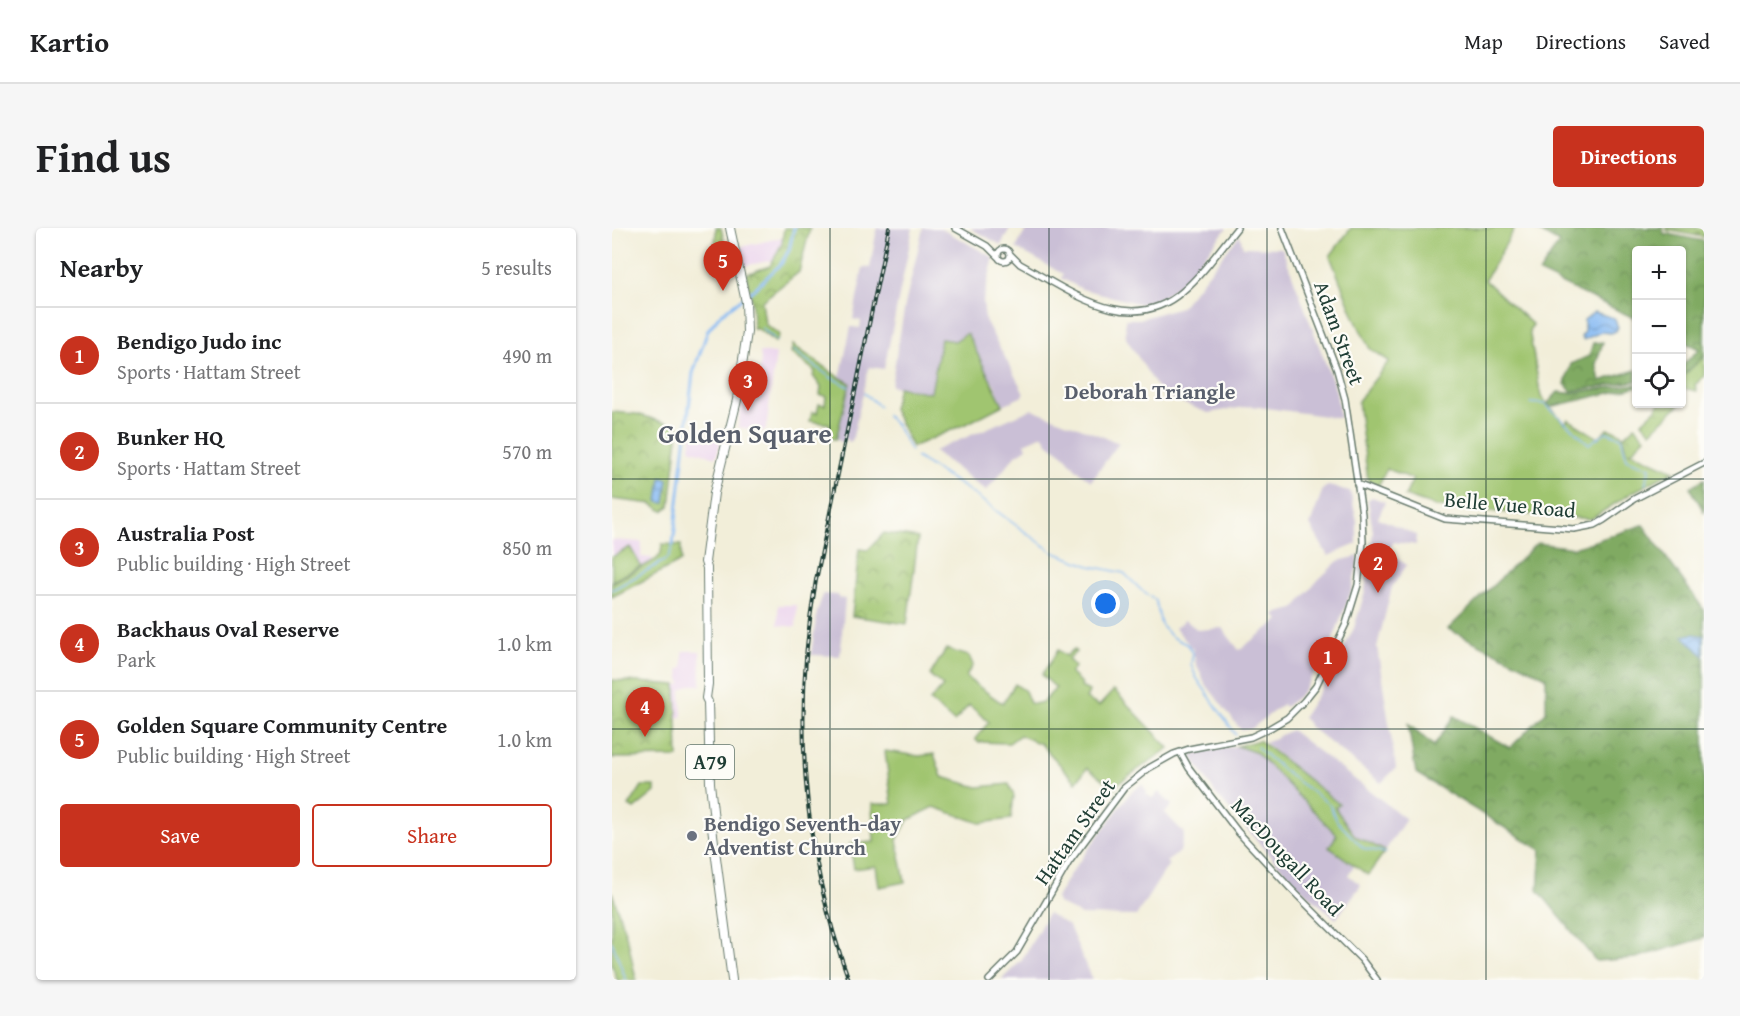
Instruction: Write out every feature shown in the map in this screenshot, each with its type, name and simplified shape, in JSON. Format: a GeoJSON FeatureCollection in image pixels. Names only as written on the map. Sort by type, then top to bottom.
{"type":"FeatureCollection","features":[{"type":"Feature","properties":{"kind":"highway","name":"A79"},"geometry":{"type":"LineString","coordinates":[[728,228],[745,303],[743,345],[733,399],[734,408],[714,493],[709,540],[711,547],[707,567],[708,684],[706,698],[714,820],[712,827],[732,980]]}},
{"type":"Feature","properties":{"kind":"street"},"geometry":{"type":"LineString","coordinates":[[955,228],[987,246],[1008,250],[1020,264]]}},
{"type":"Feature","properties":{"kind":"street"},"geometry":{"type":"LineString","coordinates":[[987,246],[1001,260],[1020,264],[1101,306],[1121,311],[1144,310],[1166,303],[1183,292],[1237,228]]}},
{"type":"Feature","properties":{"kind":"street","name":"Adam Street"},"geometry":{"type":"LineString","coordinates":[[1282,228],[1341,381],[1358,486]]}},
{"type":"Feature","properties":{"kind":"street"},"geometry":{"type":"LineString","coordinates":[[998,257],[1002,250]]}},
{"type":"Feature","properties":{"kind":"street"},"geometry":{"type":"LineString","coordinates":[[1006,261],[1010,254]]}},
{"type":"Feature","properties":{"kind":"street","name":"Belle Vue Road"},"geometry":{"type":"LineString","coordinates":[[1358,486],[1445,519],[1574,529],[1595,525],[1634,499],[1704,463]]}},
{"type":"Feature","properties":{"kind":"street","name":"Hattam Street"},"geometry":{"type":"LineString","coordinates":[[989,980],[1017,952],[1069,862],[1131,782],[1149,768],[1180,752],[1244,739],[1270,728],[1295,711],[1316,686],[1346,624],[1356,595],[1363,543],[1358,486]]}},
{"type":"Feature","properties":{"kind":"street","name":"MacDougall Road"},"geometry":{"type":"LineString","coordinates":[[1180,752],[1189,768],[1238,832],[1287,885],[1347,944],[1377,980]]}},
{"type":"Feature","properties":{"kind":"shaded area"},"geometry":{"type":"Polygon","coordinates":[[[877,228],[913,228],[884,369],[869,367],[852,441],[848,442],[845,438],[843,443],[836,439],[850,384],[840,378],[851,327],[860,328],[861,321],[853,319],[863,267],[870,268],[877,228]]]}},
{"type":"Feature","properties":{"kind":"shaded area"},"geometry":{"type":"Polygon","coordinates":[[[923,228],[940,228],[992,257],[983,300],[985,320],[1024,393],[1023,396],[1003,405],[994,383],[955,341],[941,339],[931,393],[891,386],[905,305],[923,228]]]}},
{"type":"Feature","properties":{"kind":"shaded area"},"geometry":{"type":"Polygon","coordinates":[[[970,228],[1010,228],[1001,245],[970,228]]]}},
{"type":"Feature","properties":{"kind":"shaded area"},"geometry":{"type":"Polygon","coordinates":[[[1027,228],[1227,228],[1184,281],[1161,298],[1141,304],[1082,289],[1061,278],[1063,274],[1016,248],[1027,228]]]}},
{"type":"Feature","properties":{"kind":"shaded area"},"geometry":{"type":"Polygon","coordinates":[[[1240,235],[1243,247],[1282,248],[1336,391],[1340,418],[1251,406],[1208,413],[1162,395],[1126,338],[1125,319],[1140,319],[1181,307],[1240,235]]]}},
{"type":"Feature","properties":{"kind":"shaded area"},"geometry":{"type":"Polygon","coordinates":[[[784,237],[773,260],[744,266],[740,247],[784,237]]]}},
{"type":"Feature","properties":{"kind":"shaded area"},"geometry":{"type":"Polygon","coordinates":[[[760,352],[776,354],[764,431],[738,427],[746,374],[759,376],[760,352]]]}},
{"type":"Feature","properties":{"kind":"shaded area"},"geometry":{"type":"Polygon","coordinates":[[[1032,409],[1119,443],[1091,481],[1048,443],[1043,435],[1025,443],[1027,448],[1015,456],[986,491],[934,451],[1032,409]]]}},
{"type":"Feature","properties":{"kind":"shaded area"},"geometry":{"type":"Polygon","coordinates":[[[692,432],[722,437],[716,457],[690,449],[692,432]]]}},
{"type":"Feature","properties":{"kind":"shaded area"},"geometry":{"type":"Polygon","coordinates":[[[1328,486],[1350,491],[1357,522],[1357,544],[1328,556],[1310,525],[1323,489],[1328,486]]]}},
{"type":"Feature","properties":{"kind":"shaded area"},"geometry":{"type":"Polygon","coordinates":[[[1372,497],[1385,502],[1378,518],[1416,535],[1416,545],[1394,542],[1387,552],[1407,565],[1392,587],[1377,647],[1396,768],[1381,783],[1309,726],[1303,717],[1332,672],[1354,628],[1365,591],[1373,532],[1368,500],[1372,497]]]}},
{"type":"Feature","properties":{"kind":"shaded area"},"geometry":{"type":"Polygon","coordinates":[[[612,540],[642,542],[641,557],[652,558],[652,561],[612,583],[612,540]]]}},
{"type":"Feature","properties":{"kind":"shaded area"},"geometry":{"type":"Polygon","coordinates":[[[1359,556],[1351,592],[1331,644],[1307,685],[1299,696],[1285,707],[1283,704],[1251,729],[1241,730],[1205,683],[1196,664],[1193,649],[1175,628],[1185,620],[1198,630],[1222,628],[1239,650],[1279,620],[1274,614],[1294,609],[1318,580],[1338,561],[1359,556]]]}},
{"type":"Feature","properties":{"kind":"shaded area"},"geometry":{"type":"Polygon","coordinates":[[[823,594],[838,595],[838,598],[845,599],[840,656],[811,655],[817,612],[823,594]]]}},
{"type":"Feature","properties":{"kind":"shaded area"},"geometry":{"type":"Polygon","coordinates":[[[778,605],[797,605],[796,627],[778,625],[778,605]]]}},
{"type":"Feature","properties":{"kind":"shaded area"},"geometry":{"type":"Polygon","coordinates":[[[683,651],[700,651],[701,685],[691,685],[681,690],[682,717],[677,718],[676,685],[681,685],[679,669],[683,668],[683,651]]]}},
{"type":"Feature","properties":{"kind":"shaded area"},"geometry":{"type":"Polygon","coordinates":[[[1291,730],[1406,819],[1385,851],[1355,836],[1335,808],[1338,804],[1265,743],[1291,730]]]}},
{"type":"Feature","properties":{"kind":"shaded area"},"geometry":{"type":"Polygon","coordinates":[[[1237,746],[1257,753],[1337,835],[1329,847],[1354,866],[1348,875],[1361,885],[1336,919],[1298,886],[1272,858],[1216,794],[1190,754],[1237,746]]]}},
{"type":"Feature","properties":{"kind":"shaded area"},"geometry":{"type":"Polygon","coordinates":[[[1142,784],[1146,794],[1152,798],[1159,792],[1172,805],[1165,813],[1184,833],[1180,852],[1166,862],[1169,864],[1136,916],[1081,915],[1058,903],[1056,898],[1070,874],[1130,793],[1142,784]]]}},
{"type":"Feature","properties":{"kind":"shaded area"},"geometry":{"type":"Polygon","coordinates":[[[1048,913],[1069,926],[1092,980],[1001,980],[1022,960],[1048,913]]]}},
{"type":"Feature","properties":{"kind":"green space"},"geometry":{"type":"Polygon","coordinates":[[[716,228],[721,228],[728,258],[714,262],[716,228]]]}},
{"type":"Feature","properties":{"kind":"green space"},"geometry":{"type":"Polygon","coordinates":[[[784,228],[810,228],[799,272],[762,301],[765,324],[779,334],[775,342],[758,329],[753,328],[752,303],[746,274],[770,266],[782,243],[784,228]]]}},
{"type":"Feature","properties":{"kind":"green space"},"geometry":{"type":"Polygon","coordinates":[[[1351,228],[1515,228],[1485,280],[1533,325],[1529,330],[1541,397],[1565,423],[1568,419],[1598,438],[1607,429],[1617,432],[1623,436],[1629,451],[1674,471],[1633,492],[1591,519],[1437,507],[1405,496],[1413,479],[1387,469],[1378,486],[1368,481],[1358,401],[1389,361],[1370,349],[1355,319],[1330,256],[1351,228]]]}},
{"type":"Feature","properties":{"kind":"green space"},"geometry":{"type":"Polygon","coordinates":[[[1533,228],[1663,228],[1663,233],[1704,241],[1704,356],[1686,373],[1686,362],[1699,349],[1686,343],[1686,246],[1632,246],[1632,317],[1539,273],[1559,243],[1533,228]]]}},
{"type":"Feature","properties":{"kind":"green space"},"geometry":{"type":"Polygon","coordinates":[[[1666,228],[1704,228],[1704,237],[1666,230],[1666,228]]]}},
{"type":"Feature","properties":{"kind":"green space"},"geometry":{"type":"Polygon","coordinates":[[[967,333],[1003,405],[912,447],[893,409],[898,387],[931,393],[941,339],[955,341],[967,333]]]}},
{"type":"Feature","properties":{"kind":"green space"},"geometry":{"type":"Polygon","coordinates":[[[1603,342],[1596,364],[1600,381],[1632,371],[1632,382],[1571,391],[1565,384],[1571,364],[1589,356],[1593,343],[1603,342]]]}},
{"type":"Feature","properties":{"kind":"green space"},"geometry":{"type":"Polygon","coordinates":[[[793,345],[850,383],[836,439],[828,438],[830,424],[810,421],[812,412],[817,413],[819,404],[825,405],[826,396],[820,395],[821,387],[813,376],[815,371],[791,353],[793,345]]]}},
{"type":"Feature","properties":{"kind":"green space"},"geometry":{"type":"Polygon","coordinates":[[[1704,356],[1704,376],[1695,385],[1697,391],[1686,389],[1686,373],[1704,356]]]}},
{"type":"Feature","properties":{"kind":"green space"},"geometry":{"type":"Polygon","coordinates":[[[1632,385],[1632,388],[1550,407],[1547,404],[1558,392],[1569,393],[1632,385]]]}},
{"type":"Feature","properties":{"kind":"green space"},"geometry":{"type":"Polygon","coordinates":[[[1676,408],[1651,432],[1642,422],[1656,409],[1676,408]]]}},
{"type":"Feature","properties":{"kind":"green space"},"geometry":{"type":"Polygon","coordinates":[[[612,412],[637,414],[679,427],[670,506],[663,511],[652,504],[612,499],[612,412]]]}},
{"type":"Feature","properties":{"kind":"green space"},"geometry":{"type":"Polygon","coordinates":[[[1635,426],[1645,438],[1631,452],[1626,452],[1623,437],[1635,426]]]}},
{"type":"Feature","properties":{"kind":"green space"},"geometry":{"type":"Polygon","coordinates":[[[1704,479],[1704,512],[1690,487],[1704,479]]]}},
{"type":"Feature","properties":{"kind":"green space"},"geometry":{"type":"Polygon","coordinates":[[[1643,525],[1704,610],[1704,938],[1636,958],[1596,961],[1538,890],[1541,850],[1416,773],[1408,724],[1434,746],[1454,716],[1510,748],[1546,712],[1546,677],[1448,629],[1537,543],[1574,548],[1643,525]]]}},
{"type":"Feature","properties":{"kind":"green space"},"geometry":{"type":"Polygon","coordinates":[[[884,533],[918,538],[907,624],[852,616],[859,549],[868,550],[884,533]]]}},
{"type":"Feature","properties":{"kind":"green space"},"geometry":{"type":"Polygon","coordinates":[[[662,544],[681,545],[681,561],[612,597],[612,583],[657,559],[661,553],[662,544]]]}},
{"type":"Feature","properties":{"kind":"green space"},"geometry":{"type":"Polygon","coordinates":[[[630,547],[641,566],[612,581],[612,557],[630,547]]]}},
{"type":"Feature","properties":{"kind":"green space"},"geometry":{"type":"Polygon","coordinates":[[[946,649],[969,656],[973,665],[967,678],[999,701],[1003,703],[1015,684],[1025,691],[1030,703],[1034,704],[1043,702],[1056,688],[1042,675],[1058,650],[1066,656],[1074,649],[1076,652],[1068,659],[1075,667],[1070,673],[1082,684],[1081,687],[1089,691],[1086,699],[1099,706],[1114,690],[1169,748],[1120,782],[1115,788],[1087,768],[1076,782],[1041,744],[1020,735],[1009,743],[978,742],[975,739],[989,722],[969,705],[954,722],[930,701],[943,686],[930,675],[946,649]]]}},
{"type":"Feature","properties":{"kind":"green space"},"geometry":{"type":"Polygon","coordinates":[[[612,680],[676,685],[678,757],[612,758],[612,680]]]}},
{"type":"Feature","properties":{"kind":"green space"},"geometry":{"type":"Polygon","coordinates":[[[1259,740],[1339,804],[1335,808],[1355,836],[1385,851],[1368,875],[1329,847],[1337,835],[1257,753],[1237,746],[1259,740]]]}},
{"type":"Feature","properties":{"kind":"green space"},"geometry":{"type":"Polygon","coordinates":[[[885,751],[919,756],[934,754],[942,777],[978,787],[1009,784],[1014,796],[1011,819],[980,823],[934,807],[908,820],[897,840],[905,882],[879,887],[876,866],[854,869],[850,844],[874,842],[872,804],[892,804],[885,751]]]}},
{"type":"Feature","properties":{"kind":"green space"},"geometry":{"type":"Polygon","coordinates":[[[642,786],[655,786],[655,792],[634,809],[629,806],[642,786]]]}},
{"type":"Feature","properties":{"kind":"green space"},"geometry":{"type":"Polygon","coordinates":[[[612,892],[629,945],[636,980],[617,980],[612,965],[612,892]]]}},
{"type":"Feature","properties":{"kind":"water"},"geometry":{"type":"Polygon","coordinates":[[[1594,312],[1614,318],[1618,327],[1611,333],[1601,332],[1583,340],[1581,337],[1584,332],[1584,320],[1594,312]]]}},
{"type":"Feature","properties":{"kind":"water"},"geometry":{"type":"Polygon","coordinates":[[[661,478],[668,479],[665,503],[658,502],[661,478]]]}},
{"type":"Feature","properties":{"kind":"water"},"geometry":{"type":"Polygon","coordinates":[[[1693,634],[1704,636],[1704,656],[1683,636],[1693,634]]]}},
{"type":"Feature","properties":{"kind":"waterway"},"geometry":{"type":"LineString","coordinates":[[673,545],[693,373],[708,330],[719,316],[753,290],[781,264],[789,250],[794,228]]}},
{"type":"Feature","properties":{"kind":"waterway"},"geometry":{"type":"LineString","coordinates":[[762,328],[777,341]]}},
{"type":"Feature","properties":{"kind":"waterway"},"geometry":{"type":"LineString","coordinates":[[793,350],[830,377],[849,387]]}},
{"type":"Feature","properties":{"kind":"waterway"},"geometry":{"type":"LineString","coordinates":[[864,393],[879,406]]}},
{"type":"Feature","properties":{"kind":"waterway"},"geometry":{"type":"LineString","coordinates":[[1530,403],[1545,404],[1589,444],[1606,432],[1621,437],[1627,459],[1650,468],[1645,484]]}},
{"type":"Feature","properties":{"kind":"waterway"},"geometry":{"type":"LineString","coordinates":[[886,415],[896,425],[911,451]]}},
{"type":"Feature","properties":{"kind":"waterway"},"geometry":{"type":"LineString","coordinates":[[916,457],[965,488],[1050,550]]}},
{"type":"Feature","properties":{"kind":"waterway"},"geometry":{"type":"LineString","coordinates":[[612,590],[664,561],[669,556],[673,545]]}},
{"type":"Feature","properties":{"kind":"waterway"},"geometry":{"type":"LineString","coordinates":[[1053,552],[1090,566],[1124,573],[1156,601],[1161,625],[1172,637],[1188,645],[1193,654],[1191,664],[1196,677],[1236,735]]}},
{"type":"Feature","properties":{"kind":"waterway"},"geometry":{"type":"LineString","coordinates":[[1257,747],[1289,775],[1329,804],[1337,821],[1363,848],[1386,853]]}},
{"type":"Feature","properties":{"kind":"waterway"},"geometry":{"type":"LineString","coordinates":[[612,942],[626,980]]}},
{"type":"Feature","properties":{"kind":"railway"},"geometry":{"type":"LineString","coordinates":[[849,980],[833,932],[812,833],[806,782],[804,681],[816,580],[889,228]]}},
{"type":"Feature","properties":{"kind":"place","name":"Golden Square Community Centre"},"geometry":{"type":"Point","coordinates":[723,291]}},
{"type":"Feature","properties":{"kind":"place","name":"Australia Post"},"geometry":{"type":"Point","coordinates":[748,411]}},
{"type":"Feature","properties":{"kind":"place","name":"Bunker HQ"},"geometry":{"type":"Point","coordinates":[1378,593]}},
{"type":"Feature","properties":{"kind":"place","name":"Bendigo Judo inc"},"geometry":{"type":"Point","coordinates":[1328,687]}},
{"type":"Feature","properties":{"kind":"place","name":"Backhaus Oval Reserve"},"geometry":{"type":"Point","coordinates":[645,737]}},
{"type":"Feature","properties":{"kind":"place","name":"Bendigo Seventh-day Adventist Church"},"geometry":{"type":"Point","coordinates":[692,836]}},
{"type":"Feature","properties":{"kind":"district","name":"Deborah Triangle"},"geometry":{"type":"Point","coordinates":[1150,391]}},
{"type":"Feature","properties":{"kind":"district","name":"Golden Square"},"geometry":{"type":"Point","coordinates":[745,434]}}]}
